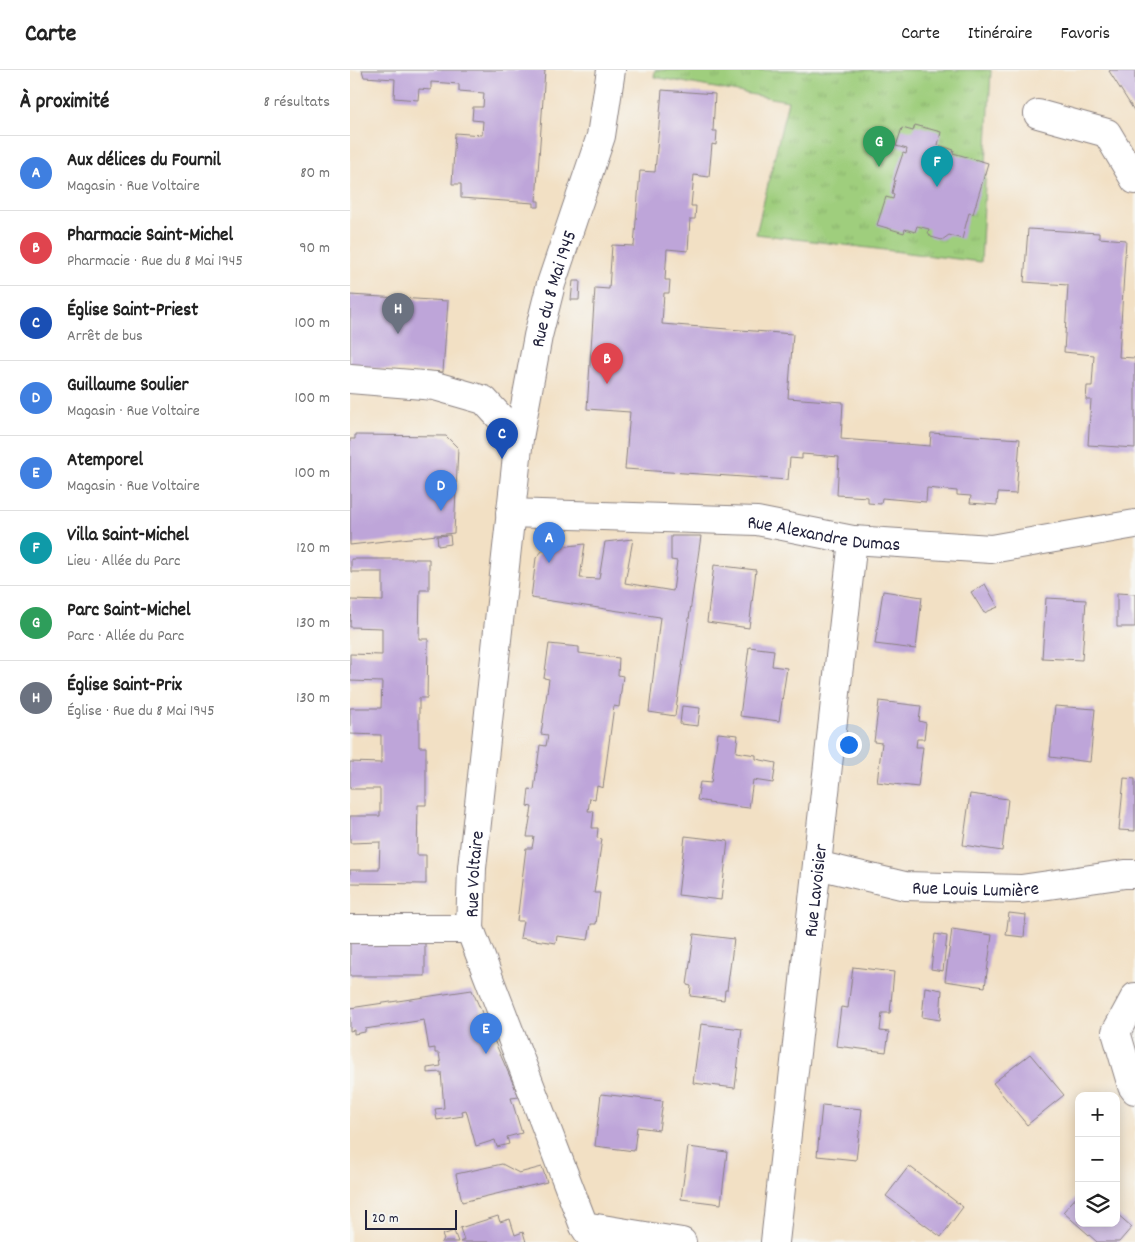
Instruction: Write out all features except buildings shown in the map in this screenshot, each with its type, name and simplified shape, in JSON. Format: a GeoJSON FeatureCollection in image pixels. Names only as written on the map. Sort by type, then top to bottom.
{"type":"FeatureCollection","features":[{"type":"Feature","properties":{"kind":"street","name":"Rue du 8 Mai 1945"},"geometry":{"type":"LineString","coordinates":[[510,513],[519,438],[538,336],[551,284],[601,136],[611,70]]}},
{"type":"Feature","properties":{"kind":"street"},"geometry":{"type":"LineString","coordinates":[[1038,114],[1107,133],[1135,180]]}},
{"type":"Feature","properties":{"kind":"street"},"geometry":{"type":"LineString","coordinates":[[350,379],[435,386],[484,400],[519,438]]}},
{"type":"Feature","properties":{"kind":"street","name":"Rue Alexandre Dumas"},"geometry":{"type":"LineString","coordinates":[[510,513],[757,521],[853,540],[991,550],[1135,524]]}},
{"type":"Feature","properties":{"kind":"street","name":"Rue Voltaire"},"geometry":{"type":"LineString","coordinates":[[510,513],[472,868],[470,929],[589,1234]]}},
{"type":"Feature","properties":{"kind":"street","name":"Rue Lavoisier"},"geometry":{"type":"LineString","coordinates":[[775,1242],[853,540]]}},
{"type":"Feature","properties":{"kind":"street","name":"Rue Louis Lumière"},"geometry":{"type":"LineString","coordinates":[[817,865],[906,886],[1021,889],[1135,874]]}},
{"type":"Feature","properties":{"kind":"street"},"geometry":{"type":"LineString","coordinates":[[350,928],[470,929]]}},
{"type":"Feature","properties":{"kind":"street"},"geometry":{"type":"LineString","coordinates":[[1135,997],[1116,1032],[1132,1086],[1135,1090]]}},
{"type":"Feature","properties":{"kind":"street"},"geometry":{"type":"LineString","coordinates":[[589,1234],[682,1242]]}},
{"type":"Feature","properties":{"kind":"green space"},"geometry":{"type":"Polygon","coordinates":[[[655,70],[991,70],[981,262],[756,234],[788,101],[654,77],[655,70]]]}},
{"type":"Feature","properties":{"kind":"place","name":"Parc Saint-Michel"},"geometry":{"type":"Point","coordinates":[879,167]}},
{"type":"Feature","properties":{"kind":"place","name":"Villa Saint-Michel"},"geometry":{"type":"Point","coordinates":[937,187]}},
{"type":"Feature","properties":{"kind":"place","name":"Église Saint-Prix"},"geometry":{"type":"Point","coordinates":[398,334]}},
{"type":"Feature","properties":{"kind":"place","name":"Pharmacie Saint-Michel"},"geometry":{"type":"Point","coordinates":[607,384]}},
{"type":"Feature","properties":{"kind":"place","name":"Église Saint-Priest"},"geometry":{"type":"Point","coordinates":[502,459]}},
{"type":"Feature","properties":{"kind":"place","name":"Guillaume Soulier"},"geometry":{"type":"Point","coordinates":[441,511]}},
{"type":"Feature","properties":{"kind":"place","name":"Aux délices du Fournil"},"geometry":{"type":"Point","coordinates":[549,563]}},
{"type":"Feature","properties":{"kind":"place","name":"Atemporel"},"geometry":{"type":"Point","coordinates":[486,1054]}}]}
